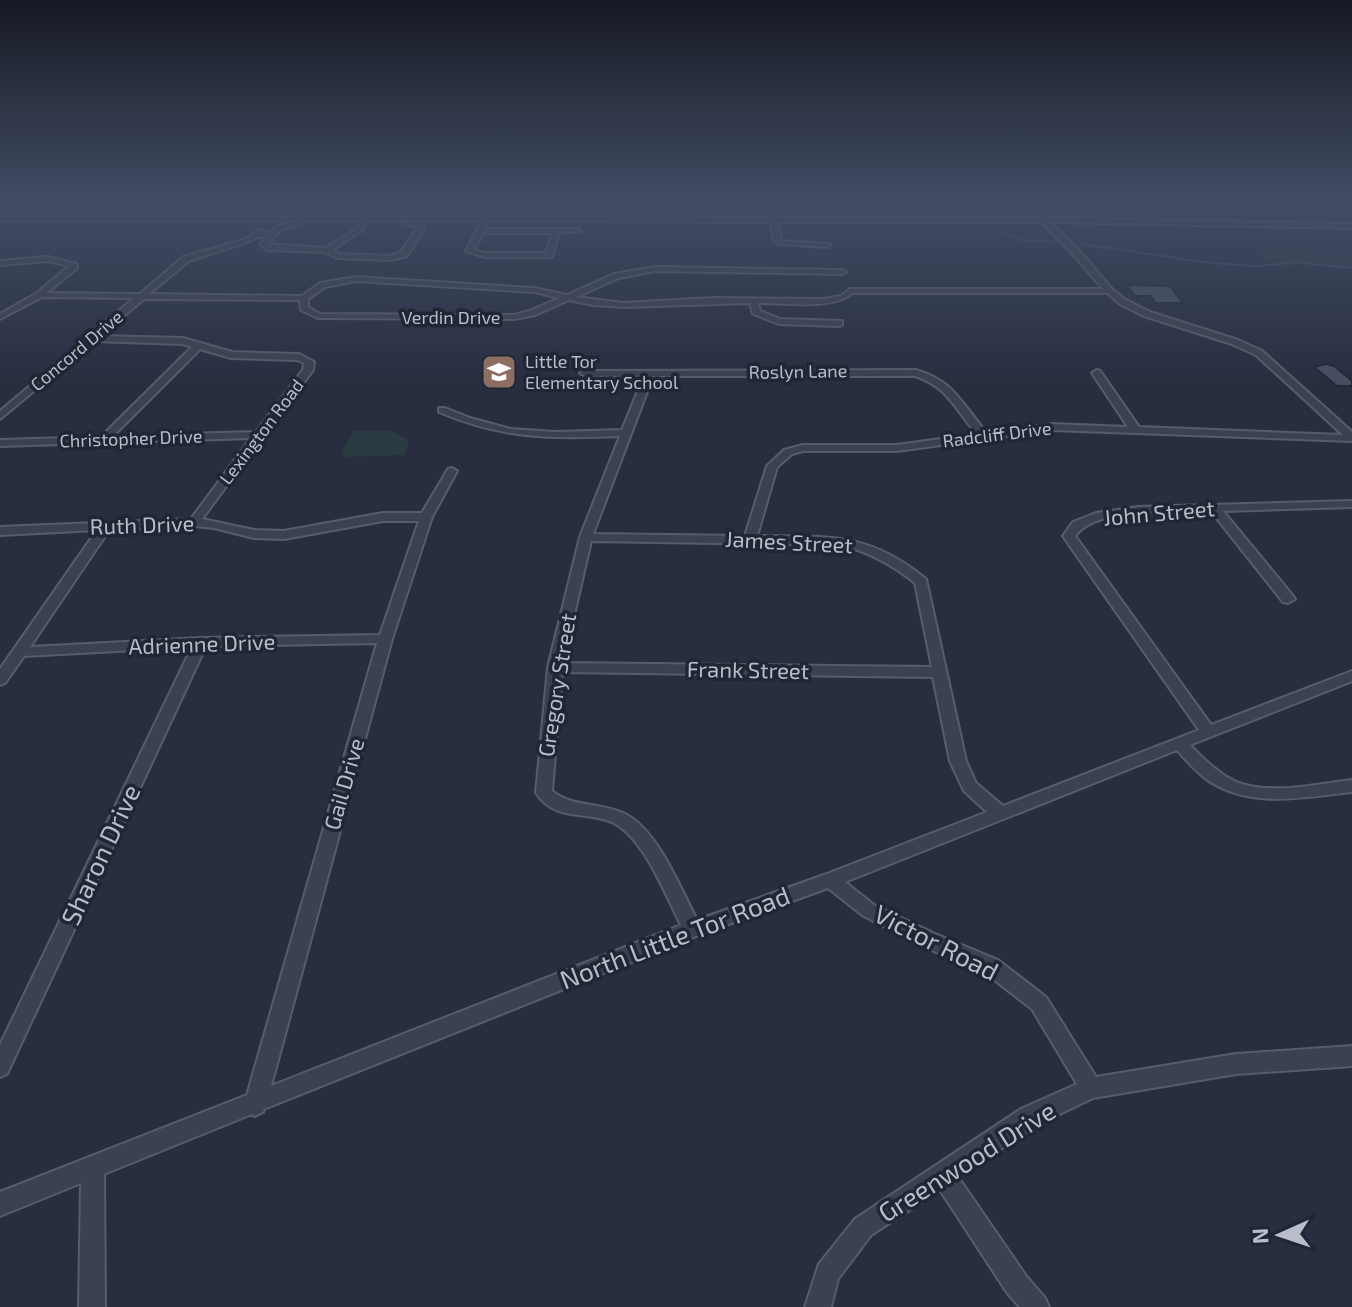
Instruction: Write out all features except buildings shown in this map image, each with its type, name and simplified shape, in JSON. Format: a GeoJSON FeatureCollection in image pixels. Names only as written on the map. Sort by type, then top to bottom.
{"type":"FeatureCollection","features":[{"type":"Feature","properties":{"kind":"street"},"geometry":{"type":"LineString","coordinates":[[0,263],[28,261]]}},
{"type":"Feature","properties":{"kind":"street"},"geometry":{"type":"LineString","coordinates":[[2,313],[40,295],[74,266],[70,262],[56,261]]}},
{"type":"Feature","properties":{"kind":"street","name":"Concord Drive"},"geometry":{"type":"LineString","coordinates":[[0,416],[184,261]]}},
{"type":"Feature","properties":{"kind":"street"},"geometry":{"type":"LineString","coordinates":[[1083,261],[1109,291],[1147,314],[1235,342],[1259,353],[1352,438]]}},
{"type":"Feature","properties":{"kind":"street","name":"Verdin Drive"},"geometry":{"type":"LineString","coordinates":[[304,298],[304,308],[318,316],[491,320],[532,313],[617,276],[655,269],[843,269],[850,291]]}},
{"type":"Feature","properties":{"kind":"street"},"geometry":{"type":"LineString","coordinates":[[40,295],[304,298],[323,285],[356,279],[534,290],[593,303],[624,305],[823,301],[843,298],[850,291],[1109,291]]}},
{"type":"Feature","properties":{"kind":"street"},"geometry":{"type":"LineString","coordinates":[[754,300],[756,312],[770,319],[797,324],[839,323]]}},
{"type":"Feature","properties":{"kind":"street","name":"Lexington Road"},"geometry":{"type":"LineString","coordinates":[[92,338],[183,341],[231,355],[299,357],[309,362],[308,370],[262,435],[194,522]]}},
{"type":"Feature","properties":{"kind":"street"},"geometry":{"type":"LineString","coordinates":[[104,440],[198,346]]}},
{"type":"Feature","properties":{"kind":"street","name":"Roslyn Lane"},"geometry":{"type":"LineString","coordinates":[[585,373],[916,373],[947,384],[966,418],[983,435]]}},
{"type":"Feature","properties":{"kind":"street"},"geometry":{"type":"LineString","coordinates":[[1097,373],[1135,429]]}},
{"type":"Feature","properties":{"kind":"street","name":"Gregory Street"},"geometry":{"type":"LineString","coordinates":[[649,374],[586,537],[555,667],[544,793],[558,807],[620,818],[642,838],[692,929]]}},
{"type":"Feature","properties":{"kind":"street"},"geometry":{"type":"LineString","coordinates":[[442,410],[475,426],[517,435],[627,433]]}},
{"type":"Feature","properties":{"kind":"street","name":"Radcliff Drive"},"geometry":{"type":"LineString","coordinates":[[750,539],[772,466],[788,452],[825,447],[897,448],[1052,427],[1352,438]]}},
{"type":"Feature","properties":{"kind":"street","name":"Christopher Drive"},"geometry":{"type":"LineString","coordinates":[[0,443],[262,435]]}},
{"type":"Feature","properties":{"kind":"street","name":"Gail Drive"},"geometry":{"type":"LineString","coordinates":[[255,1105],[385,639],[426,517],[452,471]]}},
{"type":"Feature","properties":{"kind":"street","name":"John Street"},"geometry":{"type":"LineString","coordinates":[[1208,732],[1069,536],[1077,525],[1100,515],[1138,510],[1352,504]]}},
{"type":"Feature","properties":{"kind":"street"},"geometry":{"type":"LineString","coordinates":[[1214,508],[1288,599]]}},
{"type":"Feature","properties":{"kind":"street","name":"Ruth Drive"},"geometry":{"type":"LineString","coordinates":[[0,531],[194,522],[254,534],[284,535],[383,517],[426,517]]}},
{"type":"Feature","properties":{"kind":"street"},"geometry":{"type":"LineString","coordinates":[[0,680],[106,526]]}},
{"type":"Feature","properties":{"kind":"street","name":"James Street"},"geometry":{"type":"LineString","coordinates":[[586,537],[842,541],[876,550],[905,568],[921,582],[958,761],[970,787],[1000,813]]}},
{"type":"Feature","properties":{"kind":"street","name":"Adrienne Drive"},"geometry":{"type":"LineString","coordinates":[[20,652],[201,642],[385,639]]}},
{"type":"Feature","properties":{"kind":"street","name":"Sharon Drive"},"geometry":{"type":"LineString","coordinates":[[0,1067],[201,642]]}},
{"type":"Feature","properties":{"kind":"street","name":"Frank Street"},"geometry":{"type":"LineString","coordinates":[[555,667],[940,672]]}},
{"type":"Feature","properties":{"kind":"street","name":"North Little Tor Road"},"geometry":{"type":"LineString","coordinates":[[0,1204],[692,929],[830,880],[1352,676]]}},
{"type":"Feature","properties":{"kind":"street"},"geometry":{"type":"LineString","coordinates":[[1179,743],[1217,780],[1248,791],[1286,792],[1352,786]]}},
{"type":"Feature","properties":{"kind":"street","name":"Victor Road"},"geometry":{"type":"LineString","coordinates":[[830,880],[868,910],[991,966],[1039,1003],[1091,1088]]}},
{"type":"Feature","properties":{"kind":"street","name":"Greenwood Drive"},"geometry":{"type":"LineString","coordinates":[[818,1307],[828,1273],[863,1227],[1029,1117],[1091,1088],[1236,1064],[1352,1056]]}},
{"type":"Feature","properties":{"kind":"street"},"geometry":{"type":"LineString","coordinates":[[92,1307],[93,1168]]}},
{"type":"Feature","properties":{"kind":"street"},"geometry":{"type":"LineString","coordinates":[[942,1173],[1017,1285],[1036,1307]]}},
{"type":"Feature","properties":{"kind":"shaded area"},"geometry":{"type":"Polygon","coordinates":[[[1267,261],[1352,261],[1352,269],[1272,266],[1267,261]]]}},
{"type":"Feature","properties":{"kind":"shaded area"},"geometry":{"type":"Polygon","coordinates":[[[353,431],[392,431],[409,440],[404,455],[345,457],[341,454],[353,431]]]}},
{"type":"Feature","properties":{"kind":"waterway"},"geometry":{"type":"LineString","coordinates":[[1197,261],[1257,266],[1295,262],[1352,268]]}},
{"type":"Feature","properties":{"kind":"place","name":"Little Tor Elementary School"},"geometry":{"type":"Point","coordinates":[499,372]}}]}
